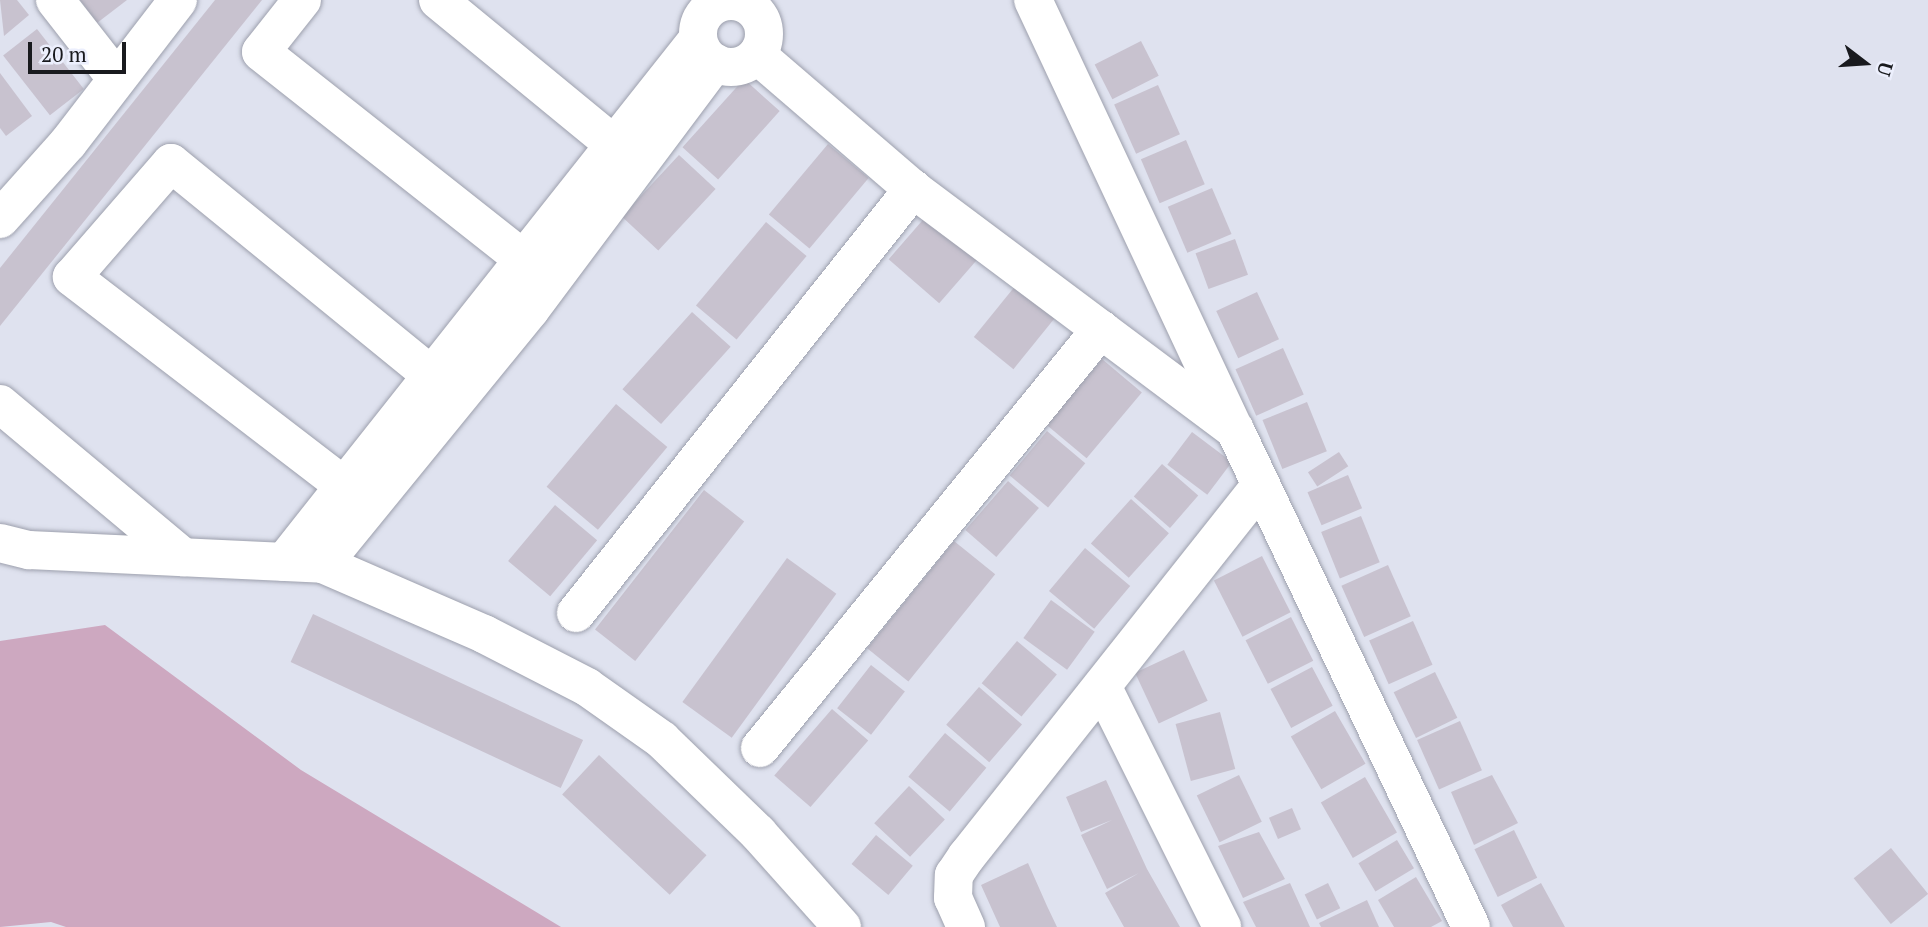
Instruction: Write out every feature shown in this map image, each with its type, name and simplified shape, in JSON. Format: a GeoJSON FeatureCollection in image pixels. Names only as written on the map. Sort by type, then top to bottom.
{"type":"FeatureCollection","features":[{"type":"Feature","properties":{"kind":"street"},"geometry":{"type":"LineString","coordinates":[[55,0],[116,78]]}},
{"type":"Feature","properties":{"kind":"street"},"geometry":{"type":"LineString","coordinates":[[5,199],[68,143],[178,0]]}},
{"type":"Feature","properties":{"kind":"street"},"geometry":{"type":"LineString","coordinates":[[302,0],[261,52],[523,259]]}},
{"type":"Feature","properties":{"kind":"street"},"geometry":{"type":"LineString","coordinates":[[438,0],[612,143]]}},
{"type":"Feature","properties":{"kind":"street"},"geometry":{"type":"LineString","coordinates":[[1033,0],[1471,927]]}},
{"type":"Feature","properties":{"kind":"street"},"geometry":{"type":"LineString","coordinates":[[284,562],[612,143],[726,16]]}},
{"type":"Feature","properties":{"kind":"street"},"geometry":{"type":"LineString","coordinates":[[726,16],[764,35],[757,55],[913,189],[1235,430]]}},
{"type":"Feature","properties":{"kind":"street"},"geometry":{"type":"LineString","coordinates":[[323,564],[530,310],[726,16]]}},
{"type":"Feature","properties":{"kind":"street"},"geometry":{"type":"LineString","coordinates":[[343,485],[72,277],[172,163],[430,374]]}},
{"type":"Feature","properties":{"kind":"street"},"geometry":{"type":"LineString","coordinates":[[576,613],[913,189]]}},
{"type":"Feature","properties":{"kind":"street"},"geometry":{"type":"LineString","coordinates":[[760,748],[1101,329]]}},
{"type":"Feature","properties":{"kind":"street"},"geometry":{"type":"LineString","coordinates":[[0,404],[183,557]]}},
{"type":"Feature","properties":{"kind":"street"},"geometry":{"type":"LineString","coordinates":[[966,927],[953,898],[954,875],[1261,485]]}},
{"type":"Feature","properties":{"kind":"street"},"geometry":{"type":"LineString","coordinates":[[79,552],[121,506]]}},
{"type":"Feature","properties":{"kind":"street"},"geometry":{"type":"LineString","coordinates":[[0,543],[79,552],[323,564],[484,634],[620,708],[662,740],[758,834],[842,927]]}},
{"type":"Feature","properties":{"kind":"street"},"geometry":{"type":"LineString","coordinates":[[1103,688],[1222,927]]}},
{"type":"Feature","properties":{"kind":"shaded area"},"geometry":{"type":"Polygon","coordinates":[[[105,625],[301,770],[561,927],[66,927],[51,922],[0,927],[0,641],[105,625]]]}},
{"type":"Feature","properties":{"kind":"building"},"geometry":{"type":"Polygon","coordinates":[[[0,0],[17,0],[29,15],[4,36],[0,0]]]}},
{"type":"Feature","properties":{"kind":"building"},"geometry":{"type":"Polygon","coordinates":[[[80,0],[127,0],[97,23],[80,0]]]}},
{"type":"Feature","properties":{"kind":"building"},"geometry":{"type":"Polygon","coordinates":[[[215,0],[262,0],[0,326],[0,268],[215,0]]]}},
{"type":"Feature","properties":{"kind":"building"},"geometry":{"type":"Polygon","coordinates":[[[37,29],[84,89],[50,115],[3,55],[37,29]]]}},
{"type":"Feature","properties":{"kind":"building"},"geometry":{"type":"Polygon","coordinates":[[[1141,41],[1159,76],[1112,99],[1095,65],[1141,41]]]}},
{"type":"Feature","properties":{"kind":"building"},"geometry":{"type":"Polygon","coordinates":[[[0,73],[32,116],[6,136],[0,128],[0,73]]]}},
{"type":"Feature","properties":{"kind":"building"},"geometry":{"type":"Polygon","coordinates":[[[744,79],[780,111],[718,179],[682,147],[744,79]]]}},
{"type":"Feature","properties":{"kind":"building"},"geometry":{"type":"Polygon","coordinates":[[[1158,85],[1180,134],[1136,154],[1114,105],[1158,85]]]}},
{"type":"Feature","properties":{"kind":"building"},"geometry":{"type":"Polygon","coordinates":[[[1186,140],[1205,184],[1160,203],[1141,159],[1186,140]]]}},
{"type":"Feature","properties":{"kind":"building"},"geometry":{"type":"Polygon","coordinates":[[[828,144],[869,178],[809,249],[769,214],[828,144]]]}},
{"type":"Feature","properties":{"kind":"building"},"geometry":{"type":"Polygon","coordinates":[[[679,155],[716,189],[658,251],[622,216],[679,155]]]}},
{"type":"Feature","properties":{"kind":"building"},"geometry":{"type":"Polygon","coordinates":[[[1212,188],[1232,234],[1187,253],[1168,207],[1212,188]]]}},
{"type":"Feature","properties":{"kind":"building"},"geometry":{"type":"Polygon","coordinates":[[[928,214],[979,258],[939,303],[889,259],[928,214]]]}},
{"type":"Feature","properties":{"kind":"building"},"geometry":{"type":"Polygon","coordinates":[[[766,222],[807,256],[737,340],[696,305],[766,222]]]}},
{"type":"Feature","properties":{"kind":"building"},"geometry":{"type":"Polygon","coordinates":[[[1235,239],[1248,275],[1209,289],[1196,253],[1235,239]]]}},
{"type":"Feature","properties":{"kind":"building"},"geometry":{"type":"Polygon","coordinates":[[[1016,285],[1056,317],[1013,369],[974,337],[1016,285]]]}},
{"type":"Feature","properties":{"kind":"building"},"geometry":{"type":"Polygon","coordinates":[[[1257,292],[1279,339],[1238,358],[1216,311],[1257,292]]]}},
{"type":"Feature","properties":{"kind":"building"},"geometry":{"type":"Polygon","coordinates":[[[692,312],[731,347],[661,424],[622,389],[692,312]]]}},
{"type":"Feature","properties":{"kind":"building"},"geometry":{"type":"Polygon","coordinates":[[[1283,348],[1304,395],[1256,416],[1235,369],[1283,348]]]}},
{"type":"Feature","properties":{"kind":"building"},"geometry":{"type":"Polygon","coordinates":[[[1102,359],[1142,392],[1087,458],[1047,425],[1102,359]]]}},
{"type":"Feature","properties":{"kind":"building"},"geometry":{"type":"Polygon","coordinates":[[[1307,402],[1327,451],[1282,469],[1262,420],[1307,402]]]}},
{"type":"Feature","properties":{"kind":"building"},"geometry":{"type":"Polygon","coordinates":[[[616,404],[667,447],[598,530],[547,487],[616,404]]]}},
{"type":"Feature","properties":{"kind":"building"},"geometry":{"type":"Polygon","coordinates":[[[1047,431],[1085,463],[1048,508],[1010,475],[1047,431]]]}},
{"type":"Feature","properties":{"kind":"building"},"geometry":{"type":"Polygon","coordinates":[[[1192,432],[1232,462],[1207,495],[1167,465],[1192,432]]]}},
{"type":"Feature","properties":{"kind":"building"},"geometry":{"type":"Polygon","coordinates":[[[1339,452],[1348,466],[1317,486],[1308,472],[1339,452]]]}},
{"type":"Feature","properties":{"kind":"building"},"geometry":{"type":"Polygon","coordinates":[[[1162,464],[1198,495],[1170,528],[1134,496],[1162,464]]]}},
{"type":"Feature","properties":{"kind":"building"},"geometry":{"type":"Polygon","coordinates":[[[1348,475],[1362,508],[1322,525],[1307,492],[1348,475]]]}},
{"type":"Feature","properties":{"kind":"building"},"geometry":{"type":"Polygon","coordinates":[[[1008,481],[1039,508],[996,557],[965,530],[1008,481]]]}},
{"type":"Feature","properties":{"kind":"building"},"geometry":{"type":"Polygon","coordinates":[[[704,490],[744,521],[635,661],[595,629],[704,490]]]}},
{"type":"Feature","properties":{"kind":"building"},"geometry":{"type":"Polygon","coordinates":[[[1131,499],[1169,533],[1129,578],[1091,544],[1131,499]]]}},
{"type":"Feature","properties":{"kind":"building"},"geometry":{"type":"Polygon","coordinates":[[[555,505],[597,540],[550,596],[508,561],[555,505]]]}},
{"type":"Feature","properties":{"kind":"building"},"geometry":{"type":"Polygon","coordinates":[[[1361,516],[1380,562],[1340,578],[1321,532],[1361,516]]]}},
{"type":"Feature","properties":{"kind":"building"},"geometry":{"type":"Polygon","coordinates":[[[954,541],[995,574],[908,682],[867,648],[954,541]]]}},
{"type":"Feature","properties":{"kind":"building"},"geometry":{"type":"Polygon","coordinates":[[[1085,548],[1130,586],[1094,629],[1049,591],[1085,548]]]}},
{"type":"Feature","properties":{"kind":"building"},"geometry":{"type":"Polygon","coordinates":[[[1262,556],[1291,612],[1242,637],[1214,581],[1262,556]]]}},
{"type":"Feature","properties":{"kind":"building"},"geometry":{"type":"Polygon","coordinates":[[[787,558],[836,594],[732,738],[682,702],[787,558]]]}},
{"type":"Feature","properties":{"kind":"building"},"geometry":{"type":"Polygon","coordinates":[[[1388,565],[1411,616],[1364,637],[1341,586],[1388,565]]]}},
{"type":"Feature","properties":{"kind":"building"},"geometry":{"type":"Polygon","coordinates":[[[1051,600],[1095,632],[1067,670],[1023,638],[1051,600]]]}},
{"type":"Feature","properties":{"kind":"building"},"geometry":{"type":"Polygon","coordinates":[[[313,614],[583,740],[561,788],[291,662],[313,614]]]}},
{"type":"Feature","properties":{"kind":"building"},"geometry":{"type":"Polygon","coordinates":[[[1291,617],[1313,661],[1268,684],[1246,640],[1291,617]]]}},
{"type":"Feature","properties":{"kind":"building"},"geometry":{"type":"Polygon","coordinates":[[[1413,621],[1433,665],[1389,684],[1369,641],[1413,621]]]}},
{"type":"Feature","properties":{"kind":"building"},"geometry":{"type":"Polygon","coordinates":[[[1017,641],[1057,674],[1021,717],[982,683],[1017,641]]]}},
{"type":"Feature","properties":{"kind":"building"},"geometry":{"type":"Polygon","coordinates":[[[1184,650],[1208,701],[1159,724],[1135,673],[1184,650]]]}},
{"type":"Feature","properties":{"kind":"building"},"geometry":{"type":"Polygon","coordinates":[[[871,665],[905,691],[871,735],[837,708],[871,665]]]}},
{"type":"Feature","properties":{"kind":"building"},"geometry":{"type":"Polygon","coordinates":[[[1312,667],[1333,706],[1291,728],[1271,689],[1312,667]]]}},
{"type":"Feature","properties":{"kind":"building"},"geometry":{"type":"Polygon","coordinates":[[[1435,672],[1457,718],[1416,738],[1394,692],[1435,672]]]}},
{"type":"Feature","properties":{"kind":"building"},"geometry":{"type":"Polygon","coordinates":[[[979,687],[1022,724],[989,762],[946,725],[979,687]]]}},
{"type":"Feature","properties":{"kind":"building"},"geometry":{"type":"Polygon","coordinates":[[[832,709],[868,740],[810,807],[774,775],[832,709]]]}},
{"type":"Feature","properties":{"kind":"building"},"geometry":{"type":"Polygon","coordinates":[[[1335,711],[1366,764],[1321,789],[1291,736],[1335,711]]]}},
{"type":"Feature","properties":{"kind":"building"},"geometry":{"type":"Polygon","coordinates":[[[1220,712],[1235,769],[1191,781],[1176,724],[1220,712]]]}},
{"type":"Feature","properties":{"kind":"building"},"geometry":{"type":"Polygon","coordinates":[[[1460,721],[1482,770],[1439,789],[1417,740],[1460,721]]]}},
{"type":"Feature","properties":{"kind":"building"},"geometry":{"type":"Polygon","coordinates":[[[945,733],[986,768],[950,811],[908,777],[945,733]]]}},
{"type":"Feature","properties":{"kind":"building"},"geometry":{"type":"Polygon","coordinates":[[[599,755],[707,855],[670,895],[562,794],[599,755]]]}},
{"type":"Feature","properties":{"kind":"building"},"geometry":{"type":"Polygon","coordinates":[[[1239,775],[1262,822],[1220,842],[1197,796],[1239,775]]]}},
{"type":"Feature","properties":{"kind":"building"},"geometry":{"type":"Polygon","coordinates":[[[1492,775],[1518,823],[1474,845],[1451,792],[1492,775]]]}},
{"type":"Feature","properties":{"kind":"building"},"geometry":{"type":"Polygon","coordinates":[[[1365,777],[1397,832],[1353,858],[1321,803],[1365,777]]]}},
{"type":"Feature","properties":{"kind":"building"},"geometry":{"type":"Polygon","coordinates":[[[1106,780],[1147,869],[1180,927],[1124,927],[1105,893],[1139,873],[1107,889],[1081,835],[1112,820],[1081,832],[1066,797],[1106,780]]]}},
{"type":"Feature","properties":{"kind":"building"},"geometry":{"type":"Polygon","coordinates":[[[909,786],[945,819],[910,857],[874,823],[909,786]]]}},
{"type":"Feature","properties":{"kind":"building"},"geometry":{"type":"Polygon","coordinates":[[[1292,808],[1301,829],[1278,839],[1269,818],[1292,808]]]}},
{"type":"Feature","properties":{"kind":"building"},"geometry":{"type":"Polygon","coordinates":[[[1514,830],[1537,878],[1498,897],[1474,849],[1514,830]]]}},
{"type":"Feature","properties":{"kind":"building"},"geometry":{"type":"Polygon","coordinates":[[[1259,832],[1285,879],[1243,898],[1218,846],[1259,832]]]}},
{"type":"Feature","properties":{"kind":"building"},"geometry":{"type":"Polygon","coordinates":[[[876,835],[913,866],[888,895],[852,864],[876,835]]]}},
{"type":"Feature","properties":{"kind":"building"},"geometry":{"type":"Polygon","coordinates":[[[1397,840],[1414,868],[1375,891],[1358,863],[1397,840]]]}},
{"type":"Feature","properties":{"kind":"building"},"geometry":{"type":"Polygon","coordinates":[[[1891,848],[1928,894],[1891,924],[1854,878],[1891,848]]]}},
{"type":"Feature","properties":{"kind":"building"},"geometry":{"type":"Polygon","coordinates":[[[1028,863],[1057,927],[1000,927],[981,885],[1028,863]]]}},
{"type":"Feature","properties":{"kind":"building"},"geometry":{"type":"Polygon","coordinates":[[[1416,877],[1442,921],[1431,927],[1394,927],[1378,900],[1416,877]]]}},
{"type":"Feature","properties":{"kind":"building"},"geometry":{"type":"Polygon","coordinates":[[[1290,883],[1310,927],[1256,927],[1243,902],[1290,883]]]}},
{"type":"Feature","properties":{"kind":"building"},"geometry":{"type":"Polygon","coordinates":[[[1328,883],[1340,908],[1317,920],[1305,894],[1328,883]]]}},
{"type":"Feature","properties":{"kind":"building"},"geometry":{"type":"Polygon","coordinates":[[[1541,883],[1565,927],[1513,927],[1501,905],[1541,883]]]}},
{"type":"Feature","properties":{"kind":"building"},"geometry":{"type":"Polygon","coordinates":[[[1367,900],[1379,927],[1321,927],[1319,923],[1367,900]]]}}]}
